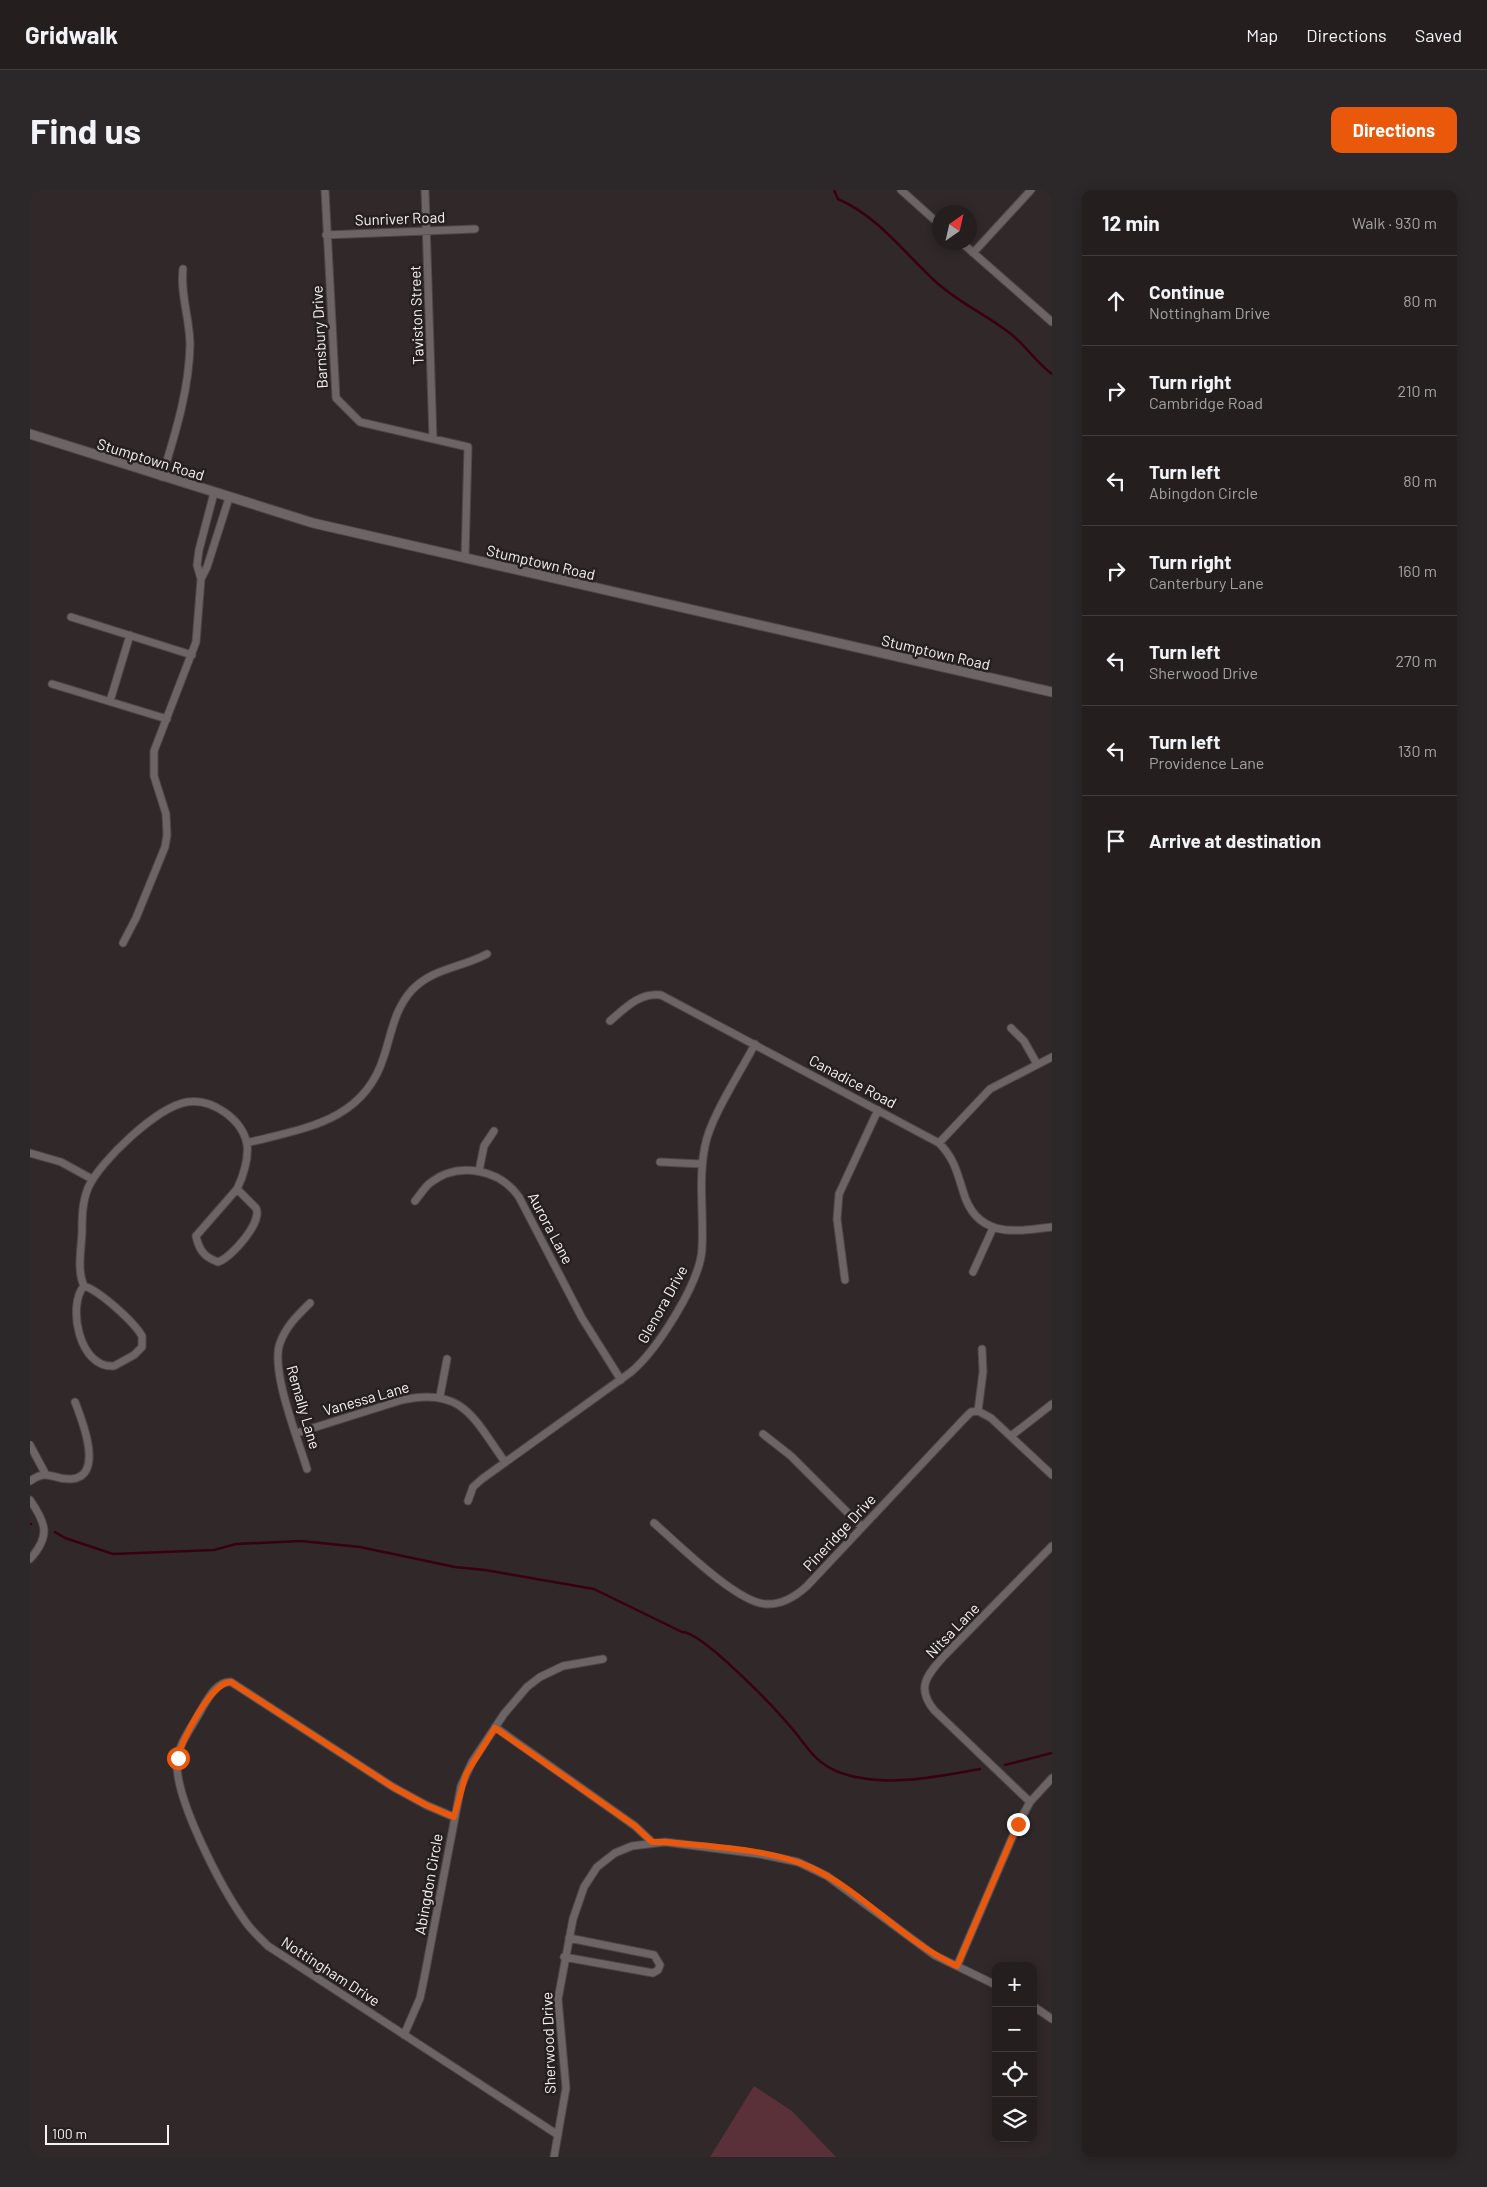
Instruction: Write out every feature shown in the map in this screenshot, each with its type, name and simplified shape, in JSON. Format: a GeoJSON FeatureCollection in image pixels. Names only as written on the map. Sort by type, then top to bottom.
{"type":"FeatureCollection","features":[{"type":"Feature","properties":{"kind":"street","name":"Barnsbury Drive"},"geometry":{"type":"LineString","coordinates":[[325,190],[336,398],[360,422],[468,447],[465,558]]}},
{"type":"Feature","properties":{"kind":"street","name":"Taviston Street"},"geometry":{"type":"LineString","coordinates":[[425,190],[433,438]]}},
{"type":"Feature","properties":{"kind":"street"},"geometry":{"type":"LineString","coordinates":[[901,190],[932,217]]}},
{"type":"Feature","properties":{"kind":"street"},"geometry":{"type":"LineString","coordinates":[[973,253],[1031,190]]}},
{"type":"Feature","properties":{"kind":"street","name":"Sunriver Road"},"geometry":{"type":"LineString","coordinates":[[326,235],[475,229]]}},
{"type":"Feature","properties":{"kind":"street"},"geometry":{"type":"LineString","coordinates":[[970,250],[1052,322]]}},
{"type":"Feature","properties":{"kind":"street"},"geometry":{"type":"LineString","coordinates":[[162,477],[180,418],[189,368],[190,343],[181,283],[183,269]]}},
{"type":"Feature","properties":{"kind":"street","name":"Stumptown Road"},"geometry":{"type":"LineString","coordinates":[[30,434],[229,498],[313,522],[1052,692]]}},
{"type":"Feature","properties":{"kind":"street"},"geometry":{"type":"LineString","coordinates":[[123,943],[136,918],[165,847],[167,835],[166,814],[153,768],[154,751],[196,642],[201,579],[197,565],[199,550],[214,493]]}},
{"type":"Feature","properties":{"kind":"street"},"geometry":{"type":"LineString","coordinates":[[201,579],[207,567],[229,498]]}},
{"type":"Feature","properties":{"kind":"street"},"geometry":{"type":"LineString","coordinates":[[71,616],[192,655]]}},
{"type":"Feature","properties":{"kind":"street"},"geometry":{"type":"LineString","coordinates":[[110,701],[130,635]]}},
{"type":"Feature","properties":{"kind":"street"},"geometry":{"type":"LineString","coordinates":[[52,684],[167,719]]}},
{"type":"Feature","properties":{"kind":"street"},"geometry":{"type":"LineString","coordinates":[[247,1143],[331,1120],[350,1107],[369,1089],[379,1071],[397,1010],[413,989],[432,974],[487,954]]}},
{"type":"Feature","properties":{"kind":"street","name":"Canadice Road"},"geometry":{"type":"LineString","coordinates":[[610,1021],[632,1002],[641,997],[655,994],[661,995],[878,1110],[939,1143],[954,1160],[964,1193],[973,1212],[993,1228]]}},
{"type":"Feature","properties":{"kind":"street"},"geometry":{"type":"LineString","coordinates":[[1011,1028],[1024,1041],[1037,1064]]}},
{"type":"Feature","properties":{"kind":"street","name":"Glenora Drive"},"geometry":{"type":"LineString","coordinates":[[468,1501],[473,1487],[505,1462],[621,1380],[641,1364],[659,1341],[690,1287],[702,1250],[702,1164],[708,1134],[755,1044]]}},
{"type":"Feature","properties":{"kind":"street"},"geometry":{"type":"LineString","coordinates":[[939,1143],[990,1089],[1052,1057]]}},
{"type":"Feature","properties":{"kind":"street"},"geometry":{"type":"LineString","coordinates":[[84,1286],[94,1290],[142,1336],[142,1347],[134,1355],[114,1366],[96,1362],[88,1355],[84,1348],[77,1313],[78,1297],[84,1286],[81,1268],[83,1210],[86,1194],[92,1179],[117,1148],[165,1110],[185,1102],[208,1104],[224,1112],[237,1125],[247,1143],[244,1167],[237,1189],[196,1236],[201,1251],[212,1260],[218,1262],[230,1256],[256,1221],[258,1212],[256,1208],[237,1189]]}},
{"type":"Feature","properties":{"kind":"street"},"geometry":{"type":"LineString","coordinates":[[845,1280],[837,1220],[839,1194],[878,1110]]}},
{"type":"Feature","properties":{"kind":"street"},"geometry":{"type":"LineString","coordinates":[[479,1171],[484,1146],[494,1131]]}},
{"type":"Feature","properties":{"kind":"street"},"geometry":{"type":"LineString","coordinates":[[30,1153],[61,1162],[92,1179]]}},
{"type":"Feature","properties":{"kind":"street"},"geometry":{"type":"LineString","coordinates":[[660,1162],[702,1164]]}},
{"type":"Feature","properties":{"kind":"street","name":"Aurora Lane"},"geometry":{"type":"LineString","coordinates":[[415,1201],[430,1183],[445,1175],[466,1170],[479,1171],[503,1179],[514,1189],[582,1318],[621,1380]]}},
{"type":"Feature","properties":{"kind":"street"},"geometry":{"type":"LineString","coordinates":[[973,1272],[993,1228],[1012,1232],[1052,1227]]}},
{"type":"Feature","properties":{"kind":"street","name":"Remally Lane"},"geometry":{"type":"LineString","coordinates":[[307,1469],[279,1373],[278,1354],[286,1331],[310,1303]]}},
{"type":"Feature","properties":{"kind":"street"},"geometry":{"type":"LineString","coordinates":[[982,1349],[983,1372],[978,1411],[991,1418],[1052,1475]]}},
{"type":"Feature","properties":{"kind":"street"},"geometry":{"type":"LineString","coordinates":[[440,1396],[447,1359]]}},
{"type":"Feature","properties":{"kind":"street","name":"Vanessa Lane"},"geometry":{"type":"LineString","coordinates":[[297,1433],[402,1400],[418,1396],[440,1396],[465,1409],[505,1462]]}},
{"type":"Feature","properties":{"kind":"street"},"geometry":{"type":"LineString","coordinates":[[30,1481],[45,1474],[72,1479],[81,1476],[89,1468],[90,1460],[86,1437],[75,1402]]}},
{"type":"Feature","properties":{"kind":"street"},"geometry":{"type":"LineString","coordinates":[[1011,1436],[1052,1404]]}},
{"type":"Feature","properties":{"kind":"street","name":"Pineridge Drive"},"geometry":{"type":"LineString","coordinates":[[654,1523],[746,1598],[765,1604],[782,1602],[800,1593],[963,1420],[971,1412],[978,1411]]}},
{"type":"Feature","properties":{"kind":"street"},"geometry":{"type":"LineString","coordinates":[[763,1434],[791,1456],[862,1527]]}},
{"type":"Feature","properties":{"kind":"street"},"geometry":{"type":"LineString","coordinates":[[30,1445],[45,1474]]}},
{"type":"Feature","properties":{"kind":"street"},"geometry":{"type":"LineString","coordinates":[[30,1500],[39,1513],[45,1529],[41,1545],[30,1559]]}},
{"type":"Feature","properties":{"kind":"street","name":"Nitsa Lane"},"geometry":{"type":"LineString","coordinates":[[1030,1802],[934,1710],[926,1698],[924,1686],[933,1669],[945,1655],[1052,1546]]}},
{"type":"Feature","properties":{"kind":"street","name":"Abingdon Circle"},"geometry":{"type":"LineString","coordinates":[[404,2035],[420,1998],[454,1817],[466,1774],[516,1698],[540,1677],[563,1666],[603,1659]]}},
{"type":"Feature","properties":{"kind":"street","name":"Nottingham Drive"},"geometry":{"type":"LineString","coordinates":[[454,1817],[408,1795],[234,1682],[225,1682],[217,1687],[209,1697],[178,1753],[177,1768],[183,1802],[213,1864],[241,1915],[268,1946],[558,2136]]}},
{"type":"Feature","properties":{"kind":"street"},"geometry":{"type":"LineString","coordinates":[[495,1728],[635,1826],[652,1842]]}},
{"type":"Feature","properties":{"kind":"street"},"geometry":{"type":"LineString","coordinates":[[957,1966],[1018,1824],[1030,1802],[1052,1778]]}},
{"type":"Feature","properties":{"kind":"street","name":"Sherwood Drive"},"geometry":{"type":"LineString","coordinates":[[554,2157],[566,2088],[558,1999],[564,1957],[580,1899],[597,1867],[615,1853],[652,1842],[672,1842],[784,1858],[810,1867],[845,1889],[924,1948],[992,1983]]}},
{"type":"Feature","properties":{"kind":"street"},"geometry":{"type":"LineString","coordinates":[[564,1957],[653,1973],[658,1970],[660,1965],[654,1955],[569,1938]]}},
{"type":"Feature","properties":{"kind":"street"},"geometry":{"type":"LineString","coordinates":[[1034,2007],[1052,2019]]}},
{"type":"Feature","properties":{"kind":"shaded area"},"geometry":{"type":"Polygon","coordinates":[[[754,2086],[792,2111],[836,2157],[710,2157],[754,2086]]]}},
{"type":"Feature","properties":{"kind":"waterway"},"geometry":{"type":"LineString","coordinates":[[834,190],[838,199],[866,215],[879,226],[936,282],[1011,334],[1052,374]]}},
{"type":"Feature","properties":{"kind":"waterway"},"geometry":{"type":"LineString","coordinates":[[55,1532],[65,1538],[113,1554],[214,1550],[236,1544],[301,1541],[360,1547],[455,1567],[485,1570],[594,1589],[691,1635],[705,1644],[754,1687],[795,1732],[811,1753],[831,1769],[875,1780],[911,1780],[980,1769]]}},
{"type":"Feature","properties":{"kind":"waterway"},"geometry":{"type":"LineString","coordinates":[[1005,1765],[1052,1753]]}},
{"type":"Feature","properties":{"kind":"route"},"geometry":{"type":"LineString","coordinates":[[178,1758],[182,1744],[209,1697],[222,1683],[234,1682],[393,1787],[426,1805],[454,1817],[461,1786],[466,1774],[495,1728],[635,1826],[652,1842],[702,1846],[784,1858],[798,1862],[828,1876],[905,1936],[957,1966],[1018,1824]]}}]}
